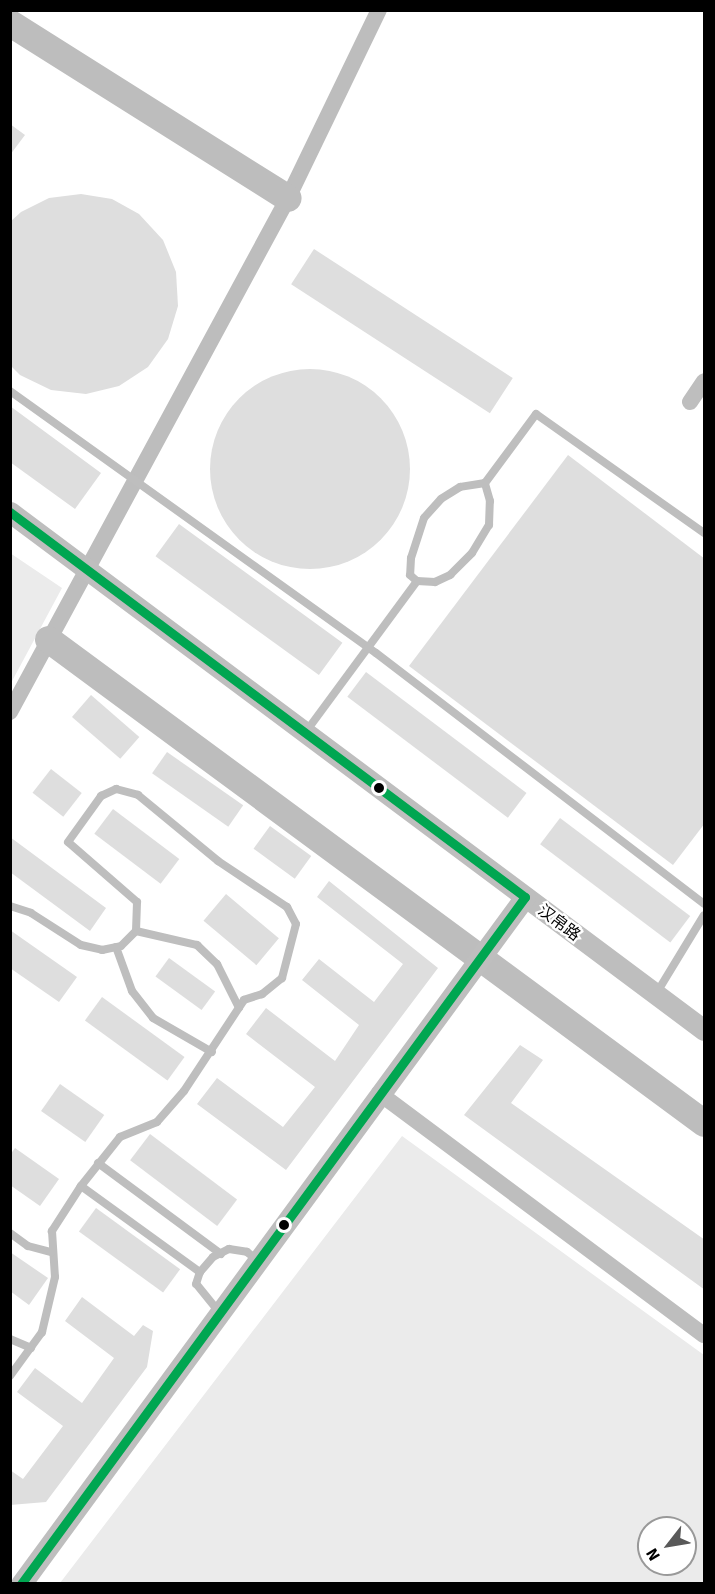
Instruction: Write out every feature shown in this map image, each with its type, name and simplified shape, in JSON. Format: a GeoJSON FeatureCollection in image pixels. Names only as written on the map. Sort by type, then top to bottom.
{"type":"FeatureCollection","features":[{"type":"Feature","properties":{"kind":"street"},"geometry":{"type":"LineString","coordinates":[[690,402],[705,381]]}},
{"type":"Feature","properties":{"kind":"street","name":"汉帛路"},"geometry":{"type":"LineString","coordinates":[[10,512],[305,733],[520,904],[656,994],[705,1030]]}},
{"type":"Feature","properties":{"kind":"street"},"geometry":{"type":"LineString","coordinates":[[21,1584],[256,1259],[520,904]]}},
{"type":"Feature","properties":{"kind":"street"},"geometry":{"type":"LineString","coordinates":[[379,1093],[705,1335]]}},
{"type":"Feature","properties":{"kind":"lane"},"geometry":{"type":"LineString","coordinates":[[10,392],[367,647],[705,904]]}},
{"type":"Feature","properties":{"kind":"lane"},"geometry":{"type":"LineString","coordinates":[[485,483],[490,501],[489,525],[472,553],[450,575],[435,582],[417,581],[410,575],[411,558],[424,518],[441,499],[460,487],[485,483],[536,414],[705,533]]}},
{"type":"Feature","properties":{"kind":"lane"},"geometry":{"type":"LineString","coordinates":[[305,733],[417,581]]}},
{"type":"Feature","properties":{"kind":"lane"},"geometry":{"type":"LineString","coordinates":[[10,906],[31,913],[81,945],[102,950],[116,947],[136,931],[137,902],[68,842],[101,796],[117,789],[138,795],[218,861],[287,907],[296,924],[282,978],[262,994],[244,1000],[212,1052],[157,1122],[120,1137],[81,1186],[52,1231],[51,1252],[55,1277],[52,1301],[42,1332],[10,1376]]}},
{"type":"Feature","properties":{"kind":"lane"},"geometry":{"type":"LineString","coordinates":[[656,994],[705,915]]}},
{"type":"Feature","properties":{"kind":"lane"},"geometry":{"type":"LineString","coordinates":[[136,931],[196,945],[217,964],[239,1008]]}},
{"type":"Feature","properties":{"kind":"lane"},"geometry":{"type":"LineString","coordinates":[[116,947],[132,992],[153,1018],[212,1052]]}},
{"type":"Feature","properties":{"kind":"lane"},"geometry":{"type":"LineString","coordinates":[[98,1163],[221,1254]]}},
{"type":"Feature","properties":{"kind":"lane"},"geometry":{"type":"LineString","coordinates":[[81,1186],[200,1272]]}},
{"type":"Feature","properties":{"kind":"lane"},"geometry":{"type":"LineString","coordinates":[[10,1233],[28,1246],[51,1252]]}},
{"type":"Feature","properties":{"kind":"lane"},"geometry":{"type":"LineString","coordinates":[[219,1312],[196,1284],[200,1272],[229,1250],[247,1252],[256,1259]]}},
{"type":"Feature","properties":{"kind":"lane"},"geometry":{"type":"LineString","coordinates":[[10,1339],[31,1348]]}},
{"type":"Feature","properties":{"kind":"shaded area"},"geometry":{"type":"Polygon","coordinates":[[[10,553],[62,588],[11,683],[10,683],[10,553]]]}},
{"type":"Feature","properties":{"kind":"shaded area"},"geometry":{"type":"Polygon","coordinates":[[[402,1136],[704,1355],[704,1583],[60,1583],[402,1136]]]}},
{"type":"Feature","properties":{"kind":"building"},"geometry":{"type":"Polygon","coordinates":[[[10,124],[25,135],[10,155],[10,124]]]}},
{"type":"Feature","properties":{"kind":"building"},"geometry":{"type":"Polygon","coordinates":[[[81,194],[112,199],[139,214],[163,240],[176,272],[178,306],[168,339],[148,367],[119,386],[86,394],[51,390],[20,375],[10,365],[10,222],[21,212],[49,198],[81,194]]]}},
{"type":"Feature","properties":{"kind":"building"},"geometry":{"type":"Polygon","coordinates":[[[314,249],[513,378],[490,413],[291,284],[314,249]]]}},
{"type":"Feature","properties":{"kind":"building"},"geometry":{"type":"Polygon","coordinates":[[[310,369],[329,371],[357,381],[387,406],[402,431],[408,450],[410,469],[408,488],[398,516],[373,546],[348,561],[329,567],[310,569],[291,567],[263,557],[233,532],[218,507],[212,488],[210,469],[212,450],[222,422],[247,392],[272,377],[291,371],[310,369]]]}},
{"type":"Feature","properties":{"kind":"building"},"geometry":{"type":"Polygon","coordinates":[[[10,406],[101,473],[75,509],[10,462],[10,406]]]}},
{"type":"Feature","properties":{"kind":"building"},"geometry":{"type":"Polygon","coordinates":[[[568,455],[705,559],[705,823],[673,865],[409,666],[568,455]]]}},
{"type":"Feature","properties":{"kind":"building"},"geometry":{"type":"Polygon","coordinates":[[[179,524],[342,643],[319,675],[155,556],[179,524]]]}},
{"type":"Feature","properties":{"kind":"building"},"geometry":{"type":"Polygon","coordinates":[[[366,672],[527,793],[508,818],[347,697],[366,672]]]}},
{"type":"Feature","properties":{"kind":"building"},"geometry":{"type":"Polygon","coordinates":[[[91,695],[139,737],[120,759],[72,717],[91,695]]]}},
{"type":"Feature","properties":{"kind":"building"},"geometry":{"type":"Polygon","coordinates":[[[167,752],[243,805],[228,827],[152,773],[167,752]]]}},
{"type":"Feature","properties":{"kind":"building"},"geometry":{"type":"Polygon","coordinates":[[[51,769],[82,793],[63,817],[33,793],[51,769]]]}},
{"type":"Feature","properties":{"kind":"building"},"geometry":{"type":"Polygon","coordinates":[[[113,809],[179,859],[161,884],[94,834],[113,809]]]}},
{"type":"Feature","properties":{"kind":"building"},"geometry":{"type":"Polygon","coordinates":[[[560,818],[690,916],[670,942],[540,844],[560,818]]]}},
{"type":"Feature","properties":{"kind":"building"},"geometry":{"type":"Polygon","coordinates":[[[270,826],[311,856],[295,879],[254,849],[270,826]]]}},
{"type":"Feature","properties":{"kind":"building"},"geometry":{"type":"Polygon","coordinates":[[[10,837],[106,908],[90,931],[10,872],[10,837]]]}},
{"type":"Feature","properties":{"kind":"building"},"geometry":{"type":"Polygon","coordinates":[[[329,881],[438,968],[286,1170],[197,1104],[217,1078],[283,1127],[315,1087],[246,1034],[266,1008],[335,1061],[359,1025],[302,980],[319,959],[374,1002],[403,964],[317,897],[329,881]]]}},
{"type":"Feature","properties":{"kind":"building"},"geometry":{"type":"Polygon","coordinates":[[[226,894],[279,938],[256,965],[204,921],[226,894]]]}},
{"type":"Feature","properties":{"kind":"building"},"geometry":{"type":"Polygon","coordinates":[[[10,930],[77,977],[59,1002],[10,968],[10,930]]]}},
{"type":"Feature","properties":{"kind":"building"},"geometry":{"type":"Polygon","coordinates":[[[169,958],[215,992],[202,1010],[155,977],[169,958]]]}},
{"type":"Feature","properties":{"kind":"building"},"geometry":{"type":"Polygon","coordinates":[[[102,997],[185,1057],[167,1080],[85,1020],[102,997]]]}},
{"type":"Feature","properties":{"kind":"building"},"geometry":{"type":"Polygon","coordinates":[[[520,1045],[543,1060],[511,1103],[705,1240],[705,1290],[464,1115],[520,1045]]]}},
{"type":"Feature","properties":{"kind":"building"},"geometry":{"type":"Polygon","coordinates":[[[60,1084],[104,1115],[85,1142],[41,1111],[60,1084]]]}},
{"type":"Feature","properties":{"kind":"building"},"geometry":{"type":"Polygon","coordinates":[[[150,1134],[237,1200],[217,1226],[130,1160],[150,1134]]]}},
{"type":"Feature","properties":{"kind":"building"},"geometry":{"type":"Polygon","coordinates":[[[15,1148],[59,1179],[40,1206],[10,1185],[10,1155],[15,1148]]]}},
{"type":"Feature","properties":{"kind":"building"},"geometry":{"type":"Polygon","coordinates":[[[96,1208],[180,1269],[163,1293],[79,1231],[96,1208]]]}},
{"type":"Feature","properties":{"kind":"building"},"geometry":{"type":"Polygon","coordinates":[[[10,1252],[48,1278],[29,1305],[10,1291],[10,1252]]]}},
{"type":"Feature","properties":{"kind":"building"},"geometry":{"type":"Polygon","coordinates":[[[82,1297],[134,1336],[143,1325],[153,1331],[147,1367],[46,1502],[10,1505],[10,1470],[23,1479],[63,1426],[17,1392],[35,1368],[82,1403],[114,1358],[65,1321],[82,1297]]]}},
{"type":"Feature","properties":{"kind":"waterway"},"geometry":{"type":"LineString","coordinates":[[10,712],[288,198],[379,10]]}},
{"type":"Feature","properties":{"kind":"waterway"},"geometry":{"type":"LineString","coordinates":[[10,23],[288,198]]}},
{"type":"Feature","properties":{"kind":"waterway"},"geometry":{"type":"LineString","coordinates":[[48,639],[704,1123]]}},
{"type":"Feature","properties":{"kind":"transit line"},"geometry":{"type":"LineString","coordinates":[[10,512],[525,897]]}},
{"type":"Feature","properties":{"kind":"transit line"},"geometry":{"type":"LineString","coordinates":[[21,1584],[525,897]]}}]}
